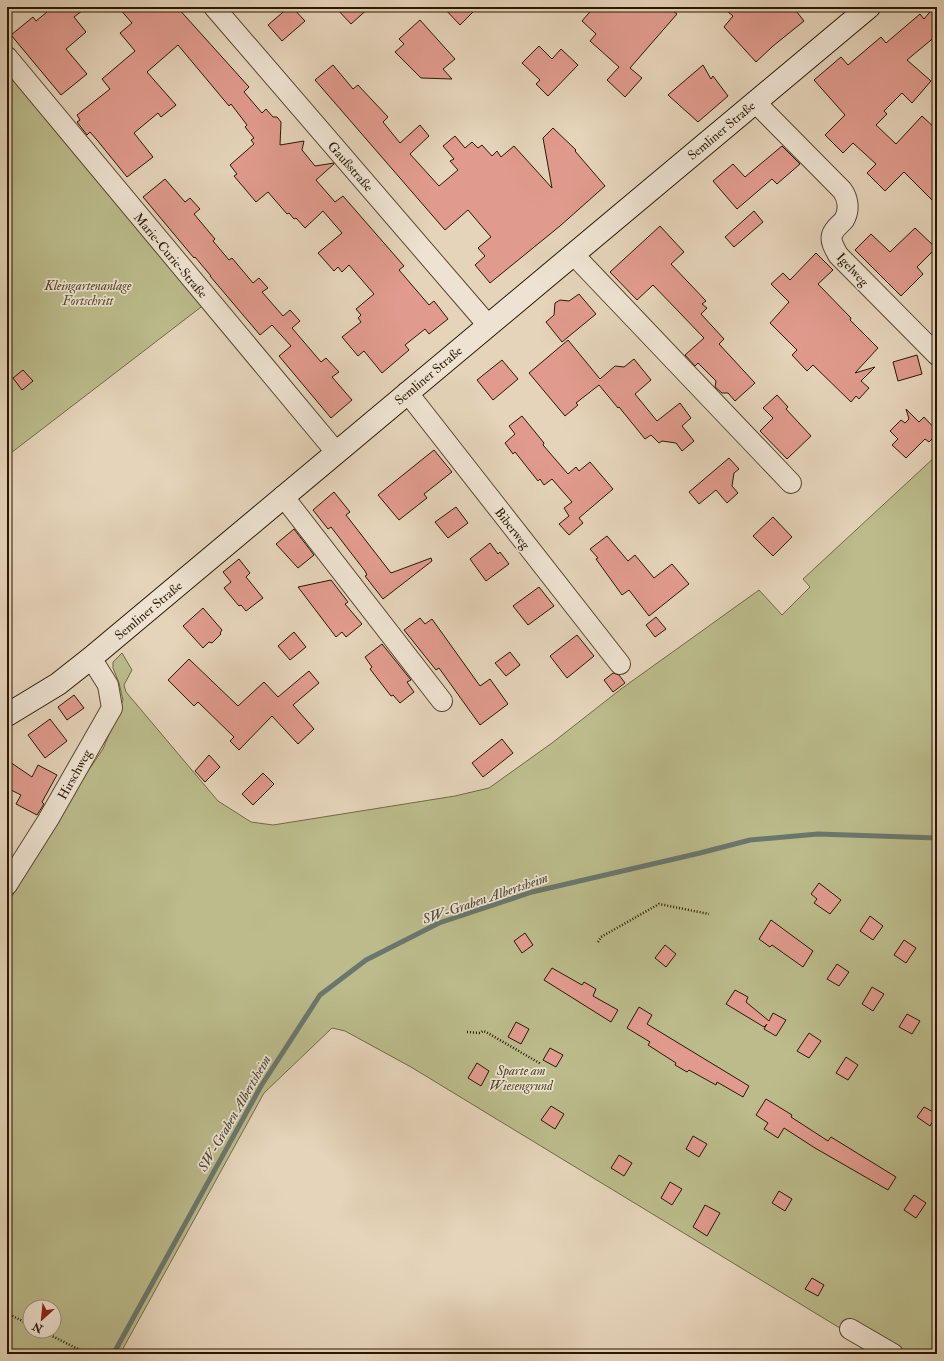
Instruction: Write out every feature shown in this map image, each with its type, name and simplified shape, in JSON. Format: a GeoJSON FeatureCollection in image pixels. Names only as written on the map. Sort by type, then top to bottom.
{"type":"FeatureCollection","features":[{"type":"Feature","properties":{"kind":"street","name":"Gaußstraße"},"geometry":{"type":"LineString","coordinates":[[214,7],[436,264],[481,317],[486,327]]}},
{"type":"Feature","properties":{"kind":"street","name":"Semliner Straße"},"geometry":{"type":"LineString","coordinates":[[7,715],[58,684],[91,658],[407,392],[869,7]]}},
{"type":"Feature","properties":{"kind":"street","name":"Marie-Curie-Straße"},"geometry":{"type":"LineString","coordinates":[[7,57],[336,452]]}},
{"type":"Feature","properties":{"kind":"street","name":"Igelweg"},"geometry":{"type":"LineString","coordinates":[[756,102],[846,195],[847,209],[845,219],[835,229],[832,236],[833,246],[838,256],[937,355]]}},
{"type":"Feature","properties":{"kind":"street"},"geometry":{"type":"LineString","coordinates":[[574,254],[791,483]]}},
{"type":"Feature","properties":{"kind":"street","name":"Biberweg"},"geometry":{"type":"LineString","coordinates":[[407,392],[620,664]]}},
{"type":"Feature","properties":{"kind":"street"},"geometry":{"type":"LineString","coordinates":[[283,496],[442,701]]}},
{"type":"Feature","properties":{"kind":"street","name":"Hirschweg"},"geometry":{"type":"LineString","coordinates":[[7,885],[48,820],[112,708],[108,685],[91,658]]}},
{"type":"Feature","properties":{"kind":"street"},"geometry":{"type":"LineString","coordinates":[[850,1329],[893,1354]]}},
{"type":"Feature","properties":{"kind":"path"},"geometry":{"type":"LineString","coordinates":[[598,942],[602,937],[659,904],[709,914]]}},
{"type":"Feature","properties":{"kind":"path"},"geometry":{"type":"LineString","coordinates":[[467,1032],[486,1032],[541,1064]]}},
{"type":"Feature","properties":{"kind":"path"},"geometry":{"type":"LineString","coordinates":[[7,1313],[22,1321]]}},
{"type":"Feature","properties":{"kind":"path"},"geometry":{"type":"LineString","coordinates":[[58,1339],[88,1354]]}},
{"type":"Feature","properties":{"kind":"green space","name":"Kleingartenanlage Fortschritt"},"geometry":{"type":"Polygon","coordinates":[[[7,71],[205,304],[7,456],[7,71]]]}},
{"type":"Feature","properties":{"kind":"green space","name":"Sparte am Wiesengrund"},"geometry":{"type":"Polygon","coordinates":[[[937,455],[937,1354],[903,1354],[853,1325],[848,1333],[411,1067],[345,1031],[332,1028],[264,1093],[120,1354],[7,1354],[7,905],[56,818],[103,749],[123,700],[119,683],[113,668],[113,662],[122,653],[132,670],[124,685],[126,692],[218,801],[251,822],[273,825],[455,796],[489,788],[552,743],[621,689],[759,590],[782,615],[810,587],[803,579],[937,455]]]}},
{"type":"Feature","properties":{"kind":"building"},"geometry":{"type":"Polygon","coordinates":[[[53,7],[87,7],[74,17],[86,32],[66,49],[87,74],[61,95],[11,35],[33,17],[36,21],[53,7]]]}},
{"type":"Feature","properties":{"kind":"building"},"geometry":{"type":"Polygon","coordinates":[[[118,7],[177,7],[249,87],[244,92],[262,113],[266,109],[273,117],[277,117],[281,122],[280,145],[304,141],[302,150],[315,166],[334,163],[316,180],[335,202],[343,196],[404,266],[399,270],[429,305],[434,301],[448,319],[429,334],[425,329],[405,345],[409,350],[382,373],[364,351],[358,356],[342,337],[361,322],[358,318],[361,315],[356,309],[374,294],[349,265],[342,272],[338,267],[334,271],[318,253],[342,233],[323,211],[305,228],[296,218],[294,219],[289,213],[287,214],[268,192],[256,202],[234,176],[237,174],[230,165],[254,144],[251,140],[254,138],[245,127],[247,125],[231,104],[229,106],[178,45],[147,72],[176,105],[161,117],[158,113],[134,133],[153,157],[127,177],[90,132],[87,135],[77,122],[80,120],[77,115],[110,89],[102,79],[135,51],[120,33],[132,23],[118,7]]]}},
{"type":"Feature","properties":{"kind":"building"},"geometry":{"type":"Polygon","coordinates":[[[289,7],[292,7],[305,21],[282,41],[268,25],[289,7]]]}},
{"type":"Feature","properties":{"kind":"building"},"geometry":{"type":"Polygon","coordinates":[[[335,7],[370,7],[351,24],[335,7]]]}},
{"type":"Feature","properties":{"kind":"building"},"geometry":{"type":"Polygon","coordinates":[[[443,7],[478,7],[460,25],[443,7]]]}},
{"type":"Feature","properties":{"kind":"building"},"geometry":{"type":"Polygon","coordinates":[[[594,7],[668,7],[677,14],[630,68],[642,78],[625,97],[607,80],[619,67],[590,41],[596,34],[582,21],[594,7]]]}},
{"type":"Feature","properties":{"kind":"building"},"geometry":{"type":"Polygon","coordinates":[[[722,7],[793,7],[804,21],[756,62],[724,27],[733,16],[722,7]]]}},
{"type":"Feature","properties":{"kind":"building"},"geometry":{"type":"Polygon","coordinates":[[[934,7],[937,7],[937,35],[907,60],[931,81],[912,103],[902,93],[884,111],[887,114],[876,125],[896,144],[922,116],[937,130],[937,205],[904,172],[885,191],[867,173],[876,164],[853,143],[843,153],[825,135],[845,115],[814,80],[841,57],[848,65],[881,37],[886,43],[920,14],[924,19],[934,7]]]}},
{"type":"Feature","properties":{"kind":"building"},"geometry":{"type":"Polygon","coordinates":[[[420,20],[455,59],[443,69],[452,79],[421,78],[395,52],[404,44],[399,39],[420,20]]]}},
{"type":"Feature","properties":{"kind":"building"},"geometry":{"type":"Polygon","coordinates":[[[539,46],[552,59],[561,49],[578,65],[548,96],[536,84],[540,80],[522,63],[539,46]]]}},
{"type":"Feature","properties":{"kind":"building"},"geometry":{"type":"Polygon","coordinates":[[[333,65],[353,89],[358,85],[388,117],[383,122],[400,143],[420,125],[429,136],[410,154],[439,186],[458,170],[450,161],[454,159],[443,146],[455,136],[465,148],[472,142],[478,148],[482,145],[492,156],[497,151],[501,157],[514,146],[552,188],[543,138],[553,128],[576,150],[575,151],[605,186],[560,226],[490,283],[475,265],[485,256],[478,248],[491,237],[468,210],[445,230],[315,80],[333,65]]]}},
{"type":"Feature","properties":{"kind":"building"},"geometry":{"type":"Polygon","coordinates":[[[703,65],[711,79],[713,76],[728,96],[698,122],[668,95],[703,65]]]}},
{"type":"Feature","properties":{"kind":"building"},"geometry":{"type":"Polygon","coordinates":[[[782,146],[800,164],[777,184],[772,179],[737,209],[713,181],[733,164],[745,177],[782,146]]]}},
{"type":"Feature","properties":{"kind":"building"},"geometry":{"type":"Polygon","coordinates":[[[165,179],[185,202],[190,198],[200,209],[194,214],[215,239],[213,241],[229,260],[232,258],[253,283],[259,278],[268,288],[262,292],[283,316],[290,310],[300,321],[292,328],[321,362],[326,358],[339,372],[332,377],[352,400],[331,418],[279,356],[291,346],[272,325],[260,335],[143,197],[165,179]]]}},
{"type":"Feature","properties":{"kind":"building"},"geometry":{"type":"Polygon","coordinates":[[[754,211],[763,222],[734,247],[725,237],[754,211]]]}},
{"type":"Feature","properties":{"kind":"building"},"geometry":{"type":"Polygon","coordinates":[[[660,226],[684,252],[671,264],[706,301],[702,304],[707,308],[701,314],[724,339],[719,344],[755,383],[735,401],[728,393],[722,393],[715,387],[716,381],[698,363],[695,366],[685,355],[704,338],[653,285],[637,300],[610,272],[660,226]]]}},
{"type":"Feature","properties":{"kind":"building"},"geometry":{"type":"Polygon","coordinates":[[[915,228],[936,248],[917,267],[923,274],[901,296],[855,250],[871,234],[890,252],[915,228]]]}},
{"type":"Feature","properties":{"kind":"building"},"geometry":{"type":"Polygon","coordinates":[[[816,253],[833,270],[818,284],[851,318],[850,320],[878,348],[855,373],[875,367],[861,381],[869,388],[859,399],[856,396],[851,402],[813,365],[807,371],[792,355],[797,350],[770,323],[789,302],[771,284],[783,273],[790,280],[816,253]]]}},
{"type":"Feature","properties":{"kind":"building"},"geometry":{"type":"Polygon","coordinates":[[[579,294],[596,314],[562,342],[546,322],[554,315],[555,303],[560,300],[569,301],[579,294]]]}},
{"type":"Feature","properties":{"kind":"building"},"geometry":{"type":"Polygon","coordinates":[[[568,340],[600,379],[615,366],[624,367],[634,359],[651,380],[635,394],[657,421],[680,403],[691,418],[682,426],[694,441],[682,451],[676,443],[662,441],[659,443],[651,435],[645,439],[599,385],[576,403],[578,405],[565,416],[529,373],[568,340]]]}},
{"type":"Feature","properties":{"kind":"building"},"geometry":{"type":"Polygon","coordinates":[[[917,355],[922,374],[898,381],[893,362],[917,355]]]}},
{"type":"Feature","properties":{"kind":"building"},"geometry":{"type":"Polygon","coordinates":[[[502,360],[518,379],[493,400],[477,380],[502,360]]]}},
{"type":"Feature","properties":{"kind":"building"},"geometry":{"type":"Polygon","coordinates":[[[23,370],[33,381],[22,390],[13,378],[23,370]]]}},
{"type":"Feature","properties":{"kind":"building"},"geometry":{"type":"Polygon","coordinates":[[[777,395],[788,407],[786,409],[811,436],[787,459],[760,431],[773,418],[763,408],[777,395]]]}},
{"type":"Feature","properties":{"kind":"building"},"geometry":{"type":"Polygon","coordinates":[[[906,409],[919,422],[924,417],[937,431],[937,434],[929,442],[925,439],[906,458],[892,445],[898,439],[890,431],[901,420],[905,423],[909,419],[906,409]]]}},
{"type":"Feature","properties":{"kind":"building"},"geometry":{"type":"Polygon","coordinates":[[[522,416],[544,443],[543,445],[568,474],[576,467],[579,471],[590,462],[613,489],[579,518],[583,523],[569,535],[559,524],[569,516],[564,508],[572,502],[552,479],[544,485],[540,479],[538,481],[515,452],[513,454],[505,443],[515,434],[509,426],[522,416]]]}},
{"type":"Feature","properties":{"kind":"building"},"geometry":{"type":"Polygon","coordinates":[[[434,450],[452,472],[424,494],[427,498],[399,520],[378,495],[434,450]]]}},
{"type":"Feature","properties":{"kind":"building"},"geometry":{"type":"Polygon","coordinates":[[[729,458],[739,469],[734,473],[732,486],[738,493],[727,503],[716,490],[699,504],[689,492],[729,458]]]}},
{"type":"Feature","properties":{"kind":"building"},"geometry":{"type":"Polygon","coordinates":[[[334,492],[350,512],[346,515],[391,573],[431,558],[432,561],[383,599],[365,576],[367,575],[365,571],[331,527],[328,529],[313,510],[334,492]]]}},
{"type":"Feature","properties":{"kind":"building"},"geometry":{"type":"Polygon","coordinates":[[[456,507],[468,523],[448,538],[435,522],[456,507]]]}},
{"type":"Feature","properties":{"kind":"building"},"geometry":{"type":"Polygon","coordinates":[[[773,517],[792,537],[773,556],[753,536],[773,517]]]}},
{"type":"Feature","properties":{"kind":"building"},"geometry":{"type":"Polygon","coordinates":[[[294,529],[314,555],[298,568],[276,544],[294,529]]]}},
{"type":"Feature","properties":{"kind":"building"},"geometry":{"type":"Polygon","coordinates":[[[607,536],[628,561],[635,555],[654,578],[672,564],[689,584],[649,616],[629,590],[622,595],[596,559],[598,558],[590,549],[607,536]]]}},
{"type":"Feature","properties":{"kind":"building"},"geometry":{"type":"Polygon","coordinates":[[[490,543],[498,554],[500,552],[509,564],[486,581],[470,559],[490,543]]]}},
{"type":"Feature","properties":{"kind":"building"},"geometry":{"type":"Polygon","coordinates":[[[239,559],[250,573],[246,577],[263,598],[246,611],[241,605],[239,606],[224,588],[231,582],[223,572],[239,559]]]}},
{"type":"Feature","properties":{"kind":"building"},"geometry":{"type":"Polygon","coordinates":[[[331,580],[348,602],[345,604],[362,624],[346,637],[342,632],[336,637],[298,587],[331,580]]]}},
{"type":"Feature","properties":{"kind":"building"},"geometry":{"type":"Polygon","coordinates":[[[539,587],[554,606],[528,625],[513,606],[539,587]]]}},
{"type":"Feature","properties":{"kind":"building"},"geometry":{"type":"Polygon","coordinates":[[[203,608],[222,630],[220,633],[221,634],[212,643],[209,642],[203,648],[183,626],[203,608]]]}},
{"type":"Feature","properties":{"kind":"building"},"geometry":{"type":"Polygon","coordinates":[[[656,617],[666,629],[655,637],[646,625],[656,617]]]}},
{"type":"Feature","properties":{"kind":"building"},"geometry":{"type":"Polygon","coordinates":[[[420,618],[425,624],[432,619],[480,686],[490,679],[508,704],[480,725],[439,668],[436,670],[404,630],[420,618]]]}},
{"type":"Feature","properties":{"kind":"building"},"geometry":{"type":"Polygon","coordinates":[[[294,632],[306,647],[290,660],[278,646],[294,632]]]}},
{"type":"Feature","properties":{"kind":"building"},"geometry":{"type":"Polygon","coordinates":[[[577,635],[594,656],[567,678],[550,656],[577,635]]]}},
{"type":"Feature","properties":{"kind":"building"},"geometry":{"type":"Polygon","coordinates":[[[382,644],[411,680],[407,682],[414,692],[400,703],[393,695],[391,696],[370,669],[372,667],[365,657],[382,644]]]}},
{"type":"Feature","properties":{"kind":"building"},"geometry":{"type":"Polygon","coordinates":[[[510,652],[520,665],[506,676],[495,663],[510,652]]]}},
{"type":"Feature","properties":{"kind":"building"},"geometry":{"type":"Polygon","coordinates":[[[189,659],[238,706],[264,682],[278,697],[309,671],[319,683],[293,705],[314,729],[298,744],[272,716],[239,750],[230,741],[234,737],[198,702],[194,706],[168,680],[189,659]]]}},
{"type":"Feature","properties":{"kind":"building"},"geometry":{"type":"Polygon","coordinates":[[[613,673],[619,675],[625,683],[613,692],[604,680],[613,673]]]}},
{"type":"Feature","properties":{"kind":"building"},"geometry":{"type":"Polygon","coordinates":[[[74,695],[84,708],[67,720],[58,707],[74,695]]]}},
{"type":"Feature","properties":{"kind":"building"},"geometry":{"type":"Polygon","coordinates":[[[50,719],[67,741],[45,758],[28,735],[50,719]]]}},
{"type":"Feature","properties":{"kind":"building"},"geometry":{"type":"Polygon","coordinates":[[[502,739],[513,753],[483,777],[472,763],[502,739]]]}},
{"type":"Feature","properties":{"kind":"building"},"geometry":{"type":"Polygon","coordinates":[[[209,755],[220,767],[205,782],[195,771],[209,755]]]}},
{"type":"Feature","properties":{"kind":"building"},"geometry":{"type":"Polygon","coordinates":[[[7,760],[32,777],[38,765],[57,775],[42,802],[44,804],[37,815],[16,804],[21,795],[7,788],[7,760]]]}},
{"type":"Feature","properties":{"kind":"building"},"geometry":{"type":"Polygon","coordinates":[[[263,773],[274,784],[253,805],[242,794],[263,773]]]}},
{"type":"Feature","properties":{"kind":"building"},"geometry":{"type":"Polygon","coordinates":[[[819,883],[841,900],[830,914],[814,903],[817,899],[811,894],[819,883]]]}},
{"type":"Feature","properties":{"kind":"building"},"geometry":{"type":"Polygon","coordinates":[[[870,916],[883,926],[873,940],[860,931],[870,916]]]}},
{"type":"Feature","properties":{"kind":"building"},"geometry":{"type":"Polygon","coordinates":[[[771,920],[813,951],[803,967],[772,945],[770,947],[759,939],[771,920]]]}},
{"type":"Feature","properties":{"kind":"building"},"geometry":{"type":"Polygon","coordinates":[[[525,933],[533,945],[522,953],[514,941],[525,933]]]}},
{"type":"Feature","properties":{"kind":"building"},"geometry":{"type":"Polygon","coordinates":[[[904,940],[916,948],[906,963],[894,955],[904,940]]]}},
{"type":"Feature","properties":{"kind":"building"},"geometry":{"type":"Polygon","coordinates":[[[665,945],[676,954],[666,967],[655,958],[665,945]]]}},
{"type":"Feature","properties":{"kind":"building"},"geometry":{"type":"Polygon","coordinates":[[[837,964],[849,972],[839,986],[827,979],[837,964]]]}},
{"type":"Feature","properties":{"kind":"building"},"geometry":{"type":"Polygon","coordinates":[[[552,968],[582,985],[584,982],[596,989],[593,996],[618,1010],[611,1022],[544,980],[552,968]]]}},
{"type":"Feature","properties":{"kind":"building"},"geometry":{"type":"Polygon","coordinates":[[[872,987],[884,994],[873,1011],[862,1004],[872,987]]]}},
{"type":"Feature","properties":{"kind":"building"},"geometry":{"type":"Polygon","coordinates":[[[735,990],[748,997],[746,1002],[769,1021],[773,1013],[786,1020],[776,1036],[764,1029],[767,1024],[764,1027],[726,1004],[735,990]]]}},
{"type":"Feature","properties":{"kind":"building"},"geometry":{"type":"Polygon","coordinates":[[[639,1007],[652,1015],[647,1024],[749,1086],[743,1097],[717,1082],[716,1085],[689,1070],[687,1072],[675,1065],[676,1063],[648,1045],[650,1042],[627,1028],[639,1007]]]}},
{"type":"Feature","properties":{"kind":"building"},"geometry":{"type":"Polygon","coordinates":[[[907,1014],[920,1021],[912,1034],[899,1027],[907,1014]]]}},
{"type":"Feature","properties":{"kind":"building"},"geometry":{"type":"Polygon","coordinates":[[[516,1022],[529,1029],[521,1044],[508,1037],[516,1022]]]}},
{"type":"Feature","properties":{"kind":"building"},"geometry":{"type":"Polygon","coordinates":[[[809,1033],[821,1041],[809,1058],[797,1051],[809,1033]]]}},
{"type":"Feature","properties":{"kind":"building"},"geometry":{"type":"Polygon","coordinates":[[[550,1048],[563,1055],[556,1067],[543,1060],[550,1048]]]}},
{"type":"Feature","properties":{"kind":"building"},"geometry":{"type":"Polygon","coordinates":[[[846,1057],[858,1065],[848,1080],[836,1073],[846,1057]]]}},
{"type":"Feature","properties":{"kind":"building"},"geometry":{"type":"Polygon","coordinates":[[[477,1063],[489,1071],[481,1086],[468,1078],[477,1063]]]}},
{"type":"Feature","properties":{"kind":"building"},"geometry":{"type":"Polygon","coordinates":[[[766,1099],[792,1115],[791,1117],[828,1141],[831,1137],[896,1177],[888,1190],[815,1148],[784,1128],[778,1138],[764,1129],[768,1123],[756,1115],[766,1099]]]}},
{"type":"Feature","properties":{"kind":"building"},"geometry":{"type":"Polygon","coordinates":[[[551,1106],[564,1114],[555,1129],[541,1120],[551,1106]]]}},
{"type":"Feature","properties":{"kind":"building"},"geometry":{"type":"Polygon","coordinates":[[[924,1107],[937,1114],[930,1126],[917,1117],[924,1107]]]}},
{"type":"Feature","properties":{"kind":"building"},"geometry":{"type":"Polygon","coordinates":[[[693,1136],[707,1144],[699,1157],[686,1149],[693,1136]]]}},
{"type":"Feature","properties":{"kind":"building"},"geometry":{"type":"Polygon","coordinates":[[[619,1155],[632,1163],[624,1176],[611,1168],[619,1155]]]}},
{"type":"Feature","properties":{"kind":"building"},"geometry":{"type":"Polygon","coordinates":[[[670,1182],[682,1189],[672,1205],[661,1198],[670,1182]]]}},
{"type":"Feature","properties":{"kind":"building"},"geometry":{"type":"Polygon","coordinates":[[[779,1191],[792,1199],[785,1211],[772,1203],[779,1191]]]}},
{"type":"Feature","properties":{"kind":"building"},"geometry":{"type":"Polygon","coordinates":[[[914,1195],[926,1203],[916,1218],[904,1210],[914,1195]]]}},
{"type":"Feature","properties":{"kind":"building"},"geometry":{"type":"Polygon","coordinates":[[[705,1205],[720,1213],[707,1236],[693,1227],[705,1205]]]}},
{"type":"Feature","properties":{"kind":"building"},"geometry":{"type":"Polygon","coordinates":[[[812,1278],[824,1285],[818,1296],[805,1289],[812,1278]]]}},
{"type":"Feature","properties":{"kind":"waterway","name":"SW-Graben Albertsheim"},"geometry":{"type":"LineString","coordinates":[[115,1351],[261,1086],[320,995],[366,960],[439,923],[532,892],[750,840],[818,834],[937,838]]}}]}
